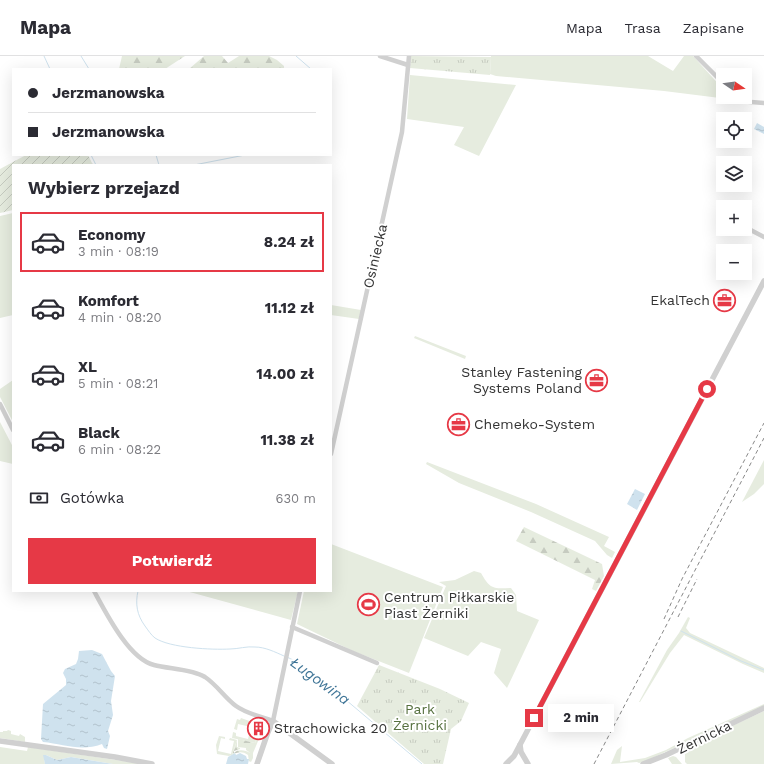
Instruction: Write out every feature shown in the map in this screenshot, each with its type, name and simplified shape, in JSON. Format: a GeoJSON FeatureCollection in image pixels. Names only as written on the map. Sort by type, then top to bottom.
{"type":"FeatureCollection","features":[{"type":"Feature","properties":{"kind":"street"},"geometry":{"type":"LineString","coordinates":[[380,56],[408,66]]}},
{"type":"Feature","properties":{"kind":"street","name":"Osiniecka"},"geometry":{"type":"LineString","coordinates":[[332,449],[399,146],[404,115],[409,56]]}},
{"type":"Feature","properties":{"kind":"street"},"geometry":{"type":"LineString","coordinates":[[696,56],[716,76]]}},
{"type":"Feature","properties":{"kind":"street"},"geometry":{"type":"LineString","coordinates":[[752,102],[764,103]]}},
{"type":"Feature","properties":{"kind":"street"},"geometry":{"type":"LineString","coordinates":[[752,231],[764,237]]}},
{"type":"Feature","properties":{"kind":"street"},"geometry":{"type":"LineString","coordinates":[[506,764],[514,756],[520,745],[764,281]]}},
{"type":"Feature","properties":{"kind":"street"},"geometry":{"type":"LineString","coordinates":[[0,404],[12,428]]}},
{"type":"Feature","properties":{"kind":"street"},"geometry":{"type":"LineString","coordinates":[[95,592],[104,610],[129,648],[142,660],[153,665],[203,676],[235,706],[249,714],[273,721],[332,764]]}},
{"type":"Feature","properties":{"kind":"street"},"geometry":{"type":"LineString","coordinates":[[257,764],[273,721],[300,592]]}},
{"type":"Feature","properties":{"kind":"street"},"geometry":{"type":"LineString","coordinates":[[292,627],[377,663]]}},
{"type":"Feature","properties":{"kind":"street","name":"Żernicka"},"geometry":{"type":"LineString","coordinates":[[643,764],[666,755],[764,708]]}},
{"type":"Feature","properties":{"kind":"street"},"geometry":{"type":"LineString","coordinates":[[0,741],[115,757],[152,764]]}},
{"type":"Feature","properties":{"kind":"street"},"geometry":{"type":"LineString","coordinates":[[520,745],[521,752],[528,764]]}},
{"type":"Feature","properties":{"kind":"green space"},"geometry":{"type":"Polygon","coordinates":[[[122,56],[185,56],[167,68],[119,68],[122,56]]]}},
{"type":"Feature","properties":{"kind":"green space"},"geometry":{"type":"Polygon","coordinates":[[[204,56],[222,56],[228,63],[239,56],[269,56],[284,66],[284,68],[190,68],[204,56]]]}},
{"type":"Feature","properties":{"kind":"green space"},"geometry":{"type":"Polygon","coordinates":[[[411,56],[491,57],[490,75],[410,68],[411,56]]]}},
{"type":"Feature","properties":{"kind":"green space"},"geometry":{"type":"Polygon","coordinates":[[[491,56],[648,56],[673,71],[684,56],[693,56],[716,81],[716,98],[664,91],[496,76],[490,74],[491,56]]]}},
{"type":"Feature","properties":{"kind":"green space"},"geometry":{"type":"Polygon","coordinates":[[[410,75],[516,85],[479,156],[454,145],[464,127],[407,119],[410,75]]]}},
{"type":"Feature","properties":{"kind":"green space"},"geometry":{"type":"Polygon","coordinates":[[[24,156],[88,156],[92,164],[12,164],[12,210],[0,213],[0,169],[24,156]]]}},
{"type":"Feature","properties":{"kind":"green space"},"geometry":{"type":"Polygon","coordinates":[[[12,213],[12,315],[0,318],[0,216],[12,213]]]}},
{"type":"Feature","properties":{"kind":"green space"},"geometry":{"type":"Polygon","coordinates":[[[332,305],[361,310],[359,319],[332,315],[332,305]]]}},
{"type":"Feature","properties":{"kind":"green space"},"geometry":{"type":"Polygon","coordinates":[[[415,336],[466,356],[465,359],[414,338],[415,336]]]}},
{"type":"Feature","properties":{"kind":"green space"},"geometry":{"type":"Polygon","coordinates":[[[12,381],[12,420],[0,397],[0,389],[12,381]]]}},
{"type":"Feature","properties":{"kind":"green space"},"geometry":{"type":"Polygon","coordinates":[[[0,422],[12,445],[12,464],[0,461],[0,422]]]}},
{"type":"Feature","properties":{"kind":"green space"},"geometry":{"type":"Polygon","coordinates":[[[764,460],[764,484],[754,494],[742,502],[764,460]]]}},
{"type":"Feature","properties":{"kind":"green space"},"geometry":{"type":"Polygon","coordinates":[[[427,462],[536,504],[609,537],[604,546],[615,552],[612,558],[607,555],[595,541],[531,512],[459,483],[426,464],[427,462]]]}},
{"type":"Feature","properties":{"kind":"green space"},"geometry":{"type":"Polygon","coordinates":[[[524,527],[602,564],[604,576],[596,591],[592,589],[595,580],[516,541],[524,527]]]}},
{"type":"Feature","properties":{"kind":"green space","name":"Centrum Piłkarskie Piast Żerniki"},"geometry":{"type":"Polygon","coordinates":[[[332,544],[443,587],[409,673],[353,651],[297,624],[304,592],[332,592],[332,544]]]}},
{"type":"Feature","properties":{"kind":"green space"},"geometry":{"type":"Polygon","coordinates":[[[474,571],[481,573],[487,582],[493,587],[511,588],[516,595],[517,611],[539,620],[507,688],[494,673],[501,649],[481,642],[468,656],[424,638],[446,586],[439,582],[455,580],[474,571]]]}},
{"type":"Feature","properties":{"kind":"green space"},"geometry":{"type":"Polygon","coordinates":[[[190,592],[298,592],[291,620],[190,592]]]}},
{"type":"Feature","properties":{"kind":"green space"},"geometry":{"type":"Polygon","coordinates":[[[688,617],[690,618],[686,628],[690,633],[764,668],[764,673],[684,635],[670,653],[639,702],[667,650],[688,617]]]}},
{"type":"Feature","properties":{"kind":"green space","name":"Park Żernicki"},"geometry":{"type":"Polygon","coordinates":[[[379,665],[440,689],[469,703],[461,721],[451,729],[443,764],[424,764],[357,706],[379,665]]]}},
{"type":"Feature","properties":{"kind":"green space"},"geometry":{"type":"Polygon","coordinates":[[[764,704],[764,706],[646,761],[639,763],[611,764],[617,750],[622,746],[620,762],[645,758],[666,750],[688,738],[764,704]]]}},
{"type":"Feature","properties":{"kind":"green space"},"geometry":{"type":"Polygon","coordinates":[[[764,711],[764,764],[687,764],[685,762],[685,753],[705,739],[764,711]]]}},
{"type":"Feature","properties":{"kind":"green space"},"geometry":{"type":"Polygon","coordinates":[[[241,718],[255,723],[257,737],[255,743],[232,738],[233,732],[236,733],[236,736],[248,739],[251,727],[238,724],[237,730],[234,729],[237,719],[240,720],[241,718]]]}},
{"type":"Feature","properties":{"kind":"green space"},"geometry":{"type":"Polygon","coordinates":[[[255,723],[260,724],[261,734],[251,762],[249,761],[248,755],[242,752],[232,755],[237,740],[237,747],[240,749],[234,751],[234,753],[242,750],[250,753],[246,750],[246,748],[238,747],[238,739],[255,743],[257,737],[255,723]]]}},
{"type":"Feature","properties":{"kind":"green space"},"geometry":{"type":"Polygon","coordinates":[[[8,730],[11,731],[11,734],[19,736],[20,734],[25,737],[25,742],[0,738],[0,732],[8,730]]]}},
{"type":"Feature","properties":{"kind":"green space"},"geometry":{"type":"Polygon","coordinates":[[[219,736],[225,737],[225,739],[221,738],[218,751],[231,754],[234,741],[229,740],[230,738],[237,740],[232,755],[217,754],[216,745],[219,736]]]}},
{"type":"Feature","properties":{"kind":"green space"},"geometry":{"type":"Polygon","coordinates":[[[0,747],[27,751],[28,747],[143,764],[113,764],[71,757],[57,760],[46,755],[44,758],[45,764],[0,764],[0,747]]]}},
{"type":"Feature","properties":{"kind":"green space"},"geometry":{"type":"Polygon","coordinates":[[[673,756],[676,757],[682,764],[672,764],[668,758],[673,756]]]}},
{"type":"Feature","properties":{"kind":"water"},"geometry":{"type":"Polygon","coordinates":[[[757,123],[764,127],[764,134],[754,129],[757,123]]]}},
{"type":"Feature","properties":{"kind":"water"},"geometry":{"type":"Polygon","coordinates":[[[635,489],[645,494],[637,510],[627,504],[635,489]]]}},
{"type":"Feature","properties":{"kind":"water"},"geometry":{"type":"Polygon","coordinates":[[[92,650],[102,654],[115,676],[111,701],[113,715],[108,731],[110,736],[107,749],[104,748],[102,744],[87,747],[72,747],[43,742],[41,739],[43,704],[66,685],[66,679],[63,673],[65,669],[76,664],[79,651],[92,650]]]}},
{"type":"Feature","properties":{"kind":"water"},"geometry":{"type":"Polygon","coordinates":[[[235,753],[236,755],[240,753],[246,756],[247,759],[249,759],[248,764],[226,764],[228,757],[235,753]]]}},
{"type":"Feature","properties":{"kind":"water"},"geometry":{"type":"Polygon","coordinates":[[[43,755],[57,760],[71,757],[113,764],[45,764],[43,755]]]}},
{"type":"Feature","properties":{"kind":"waterway","name":"Ługowina"},"geometry":{"type":"LineString","coordinates":[[44,56],[50,68]]}},
{"type":"Feature","properties":{"kind":"waterway"},"geometry":{"type":"LineString","coordinates":[[81,56],[88,68]]}},
{"type":"Feature","properties":{"kind":"waterway"},"geometry":{"type":"LineString","coordinates":[[296,56],[310,68]]}},
{"type":"Feature","properties":{"kind":"waterway","name":"Ługowina"},"geometry":{"type":"LineString","coordinates":[[92,156],[96,164]]}},
{"type":"Feature","properties":{"kind":"waterway"},"geometry":{"type":"LineString","coordinates":[[156,156],[159,164]]}},
{"type":"Feature","properties":{"kind":"waterway"},"geometry":{"type":"LineString","coordinates":[[199,164],[240,156]]}},
{"type":"Feature","properties":{"kind":"waterway","name":"Ługowina"},"geometry":{"type":"LineString","coordinates":[[138,592],[138,614],[145,626],[155,638],[171,644],[202,649],[259,647],[284,656]]}},
{"type":"Feature","properties":{"kind":"waterway"},"geometry":{"type":"LineString","coordinates":[[681,631],[741,661],[764,670]]}},
{"type":"Feature","properties":{"kind":"waterway","name":"Ługowina"},"geometry":{"type":"LineString","coordinates":[[287,657],[299,663],[346,700],[422,764]]}},
{"type":"Feature","properties":{"kind":"railway"},"geometry":{"type":"LineString","coordinates":[[664,619],[682,579],[764,423]]}},
{"type":"Feature","properties":{"kind":"railway"},"geometry":{"type":"LineString","coordinates":[[594,764],[764,438]]}},
{"type":"Feature","properties":{"kind":"railway"},"geometry":{"type":"LineString","coordinates":[[678,617],[697,579]]}},
{"type":"Feature","properties":{"kind":"place","name":"EkalTech"},"geometry":{"type":"Point","coordinates":[725,300]}},
{"type":"Feature","properties":{"kind":"place","name":"Stanley Fastening Systems Poland"},"geometry":{"type":"Point","coordinates":[597,380]}},
{"type":"Feature","properties":{"kind":"place","name":"Chemeko-System"},"geometry":{"type":"Point","coordinates":[458,424]}},
{"type":"Feature","properties":{"kind":"place","name":"Centrum Piłkarskie Piast Żerniki"},"geometry":{"type":"Point","coordinates":[368,605]}},
{"type":"Feature","properties":{"kind":"place","name":"Strachowicka 20"},"geometry":{"type":"Point","coordinates":[258,728]}},
{"type":"Feature","properties":{"kind":"route"},"geometry":{"type":"LineString","coordinates":[[534,718],[707,389]]}}]}
